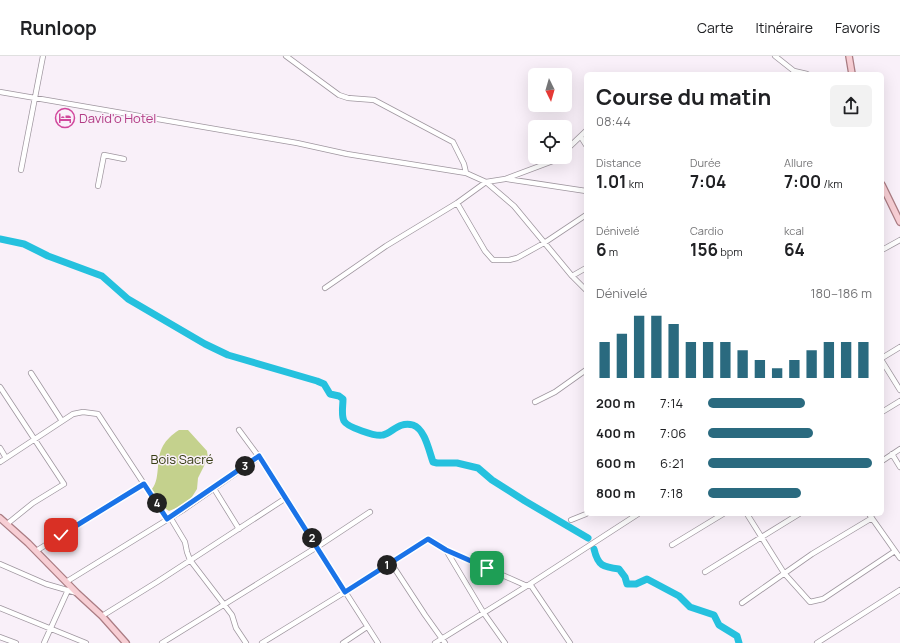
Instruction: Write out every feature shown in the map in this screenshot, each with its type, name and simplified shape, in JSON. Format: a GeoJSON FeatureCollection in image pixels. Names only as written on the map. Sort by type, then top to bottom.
{"type":"FeatureCollection","features":[{"type":"Feature","properties":{"kind":"main road"},"geometry":{"type":"LineString","coordinates":[[849,56],[852,72]]}},
{"type":"Feature","properties":{"kind":"main road"},"geometry":{"type":"LineString","coordinates":[[884,190],[900,222]]}},
{"type":"Feature","properties":{"kind":"main road"},"geometry":{"type":"LineString","coordinates":[[0,518],[102,616],[126,643]]}},
{"type":"Feature","properties":{"kind":"street"},"geometry":{"type":"LineString","coordinates":[[21,170],[43,56]]}},
{"type":"Feature","properties":{"kind":"street"},"geometry":{"type":"LineString","coordinates":[[286,56],[339,94],[348,98],[374,100],[453,142],[464,164],[466,173]]}},
{"type":"Feature","properties":{"kind":"street"},"geometry":{"type":"LineString","coordinates":[[775,56],[794,70],[800,72]]}},
{"type":"Feature","properties":{"kind":"street"},"geometry":{"type":"LineString","coordinates":[[0,92],[297,143],[347,154],[466,173],[486,182],[514,206],[572,276],[584,288]]}},
{"type":"Feature","properties":{"kind":"street"},"geometry":{"type":"LineString","coordinates":[[572,145],[584,133]]}},
{"type":"Feature","properties":{"kind":"street"},"geometry":{"type":"LineString","coordinates":[[581,137],[584,142]]}},
{"type":"Feature","properties":{"kind":"street"},"geometry":{"type":"LineString","coordinates":[[98,186],[104,155],[124,159]]}},
{"type":"Feature","properties":{"kind":"street"},"geometry":{"type":"LineString","coordinates":[[324,288],[386,246],[457,204],[486,182],[505,179],[545,164]]}},
{"type":"Feature","properties":{"kind":"street"},"geometry":{"type":"LineString","coordinates":[[505,179],[584,191]]}},
{"type":"Feature","properties":{"kind":"street"},"geometry":{"type":"LineString","coordinates":[[457,204],[485,251],[493,260],[509,260],[516,258],[584,216]]}},
{"type":"Feature","properties":{"kind":"street"},"geometry":{"type":"LineString","coordinates":[[884,249],[900,240]]}},
{"type":"Feature","properties":{"kind":"street"},"geometry":{"type":"LineString","coordinates":[[572,276],[584,269]]}},
{"type":"Feature","properties":{"kind":"street"},"geometry":{"type":"LineString","coordinates":[[884,358],[900,347]]}},
{"type":"Feature","properties":{"kind":"street"},"geometry":{"type":"LineString","coordinates":[[884,362],[900,390]]}},
{"type":"Feature","properties":{"kind":"street"},"geometry":{"type":"LineString","coordinates":[[535,402],[555,392],[584,371]]}},
{"type":"Feature","properties":{"kind":"street"},"geometry":{"type":"LineString","coordinates":[[31,373],[62,421]]}},
{"type":"Feature","properties":{"kind":"street"},"geometry":{"type":"LineString","coordinates":[[0,388],[64,484],[33,503],[7,524]]}},
{"type":"Feature","properties":{"kind":"street"},"geometry":{"type":"LineString","coordinates":[[884,411],[900,401]]}},
{"type":"Feature","properties":{"kind":"street"},"geometry":{"type":"LineString","coordinates":[[0,462],[78,412],[91,412],[98,414],[144,484],[185,542],[190,560],[232,615],[236,628],[246,643]]}},
{"type":"Feature","properties":{"kind":"street"},"geometry":{"type":"LineString","coordinates":[[239,430],[259,456],[378,643]]}},
{"type":"Feature","properties":{"kind":"street"},"geometry":{"type":"LineString","coordinates":[[0,448],[6,458]]}},
{"type":"Feature","properties":{"kind":"street"},"geometry":{"type":"LineString","coordinates":[[884,460],[900,449]]}},
{"type":"Feature","properties":{"kind":"street"},"geometry":{"type":"LineString","coordinates":[[892,454],[900,467]]}},
{"type":"Feature","properties":{"kind":"street"},"geometry":{"type":"LineString","coordinates":[[66,582],[169,518],[259,456]]}},
{"type":"Feature","properties":{"kind":"street"},"geometry":{"type":"LineString","coordinates":[[36,551],[144,484]]}},
{"type":"Feature","properties":{"kind":"street"},"geometry":{"type":"LineString","coordinates":[[213,487],[239,529]]}},
{"type":"Feature","properties":{"kind":"street"},"geometry":{"type":"LineString","coordinates":[[102,616],[286,498]]}},
{"type":"Feature","properties":{"kind":"street"},"geometry":{"type":"LineString","coordinates":[[162,643],[317,547],[370,512]]}},
{"type":"Feature","properties":{"kind":"street"},"geometry":{"type":"LineString","coordinates":[[571,520],[584,515]]}},
{"type":"Feature","properties":{"kind":"street"},"geometry":{"type":"LineString","coordinates":[[435,643],[444,641],[484,612],[529,585],[635,516]]}},
{"type":"Feature","properties":{"kind":"street"},"geometry":{"type":"LineString","coordinates":[[672,545],[720,516]]}},
{"type":"Feature","properties":{"kind":"street"},"geometry":{"type":"LineString","coordinates":[[748,516],[784,573],[810,602],[823,599],[895,551]]}},
{"type":"Feature","properties":{"kind":"street"},"geometry":{"type":"LineString","coordinates":[[705,572],[796,516]]}},
{"type":"Feature","properties":{"kind":"street"},"geometry":{"type":"LineString","coordinates":[[742,603],[812,554],[871,516],[900,558]]}},
{"type":"Feature","properties":{"kind":"street"},"geometry":{"type":"LineString","coordinates":[[262,643],[428,539],[446,550],[529,585],[570,643]]}},
{"type":"Feature","properties":{"kind":"street"},"geometry":{"type":"LineString","coordinates":[[446,550],[484,612],[506,643]]}},
{"type":"Feature","properties":{"kind":"street"},"geometry":{"type":"LineString","coordinates":[[391,563],[444,641]]}},
{"type":"Feature","properties":{"kind":"street"},"geometry":{"type":"LineString","coordinates":[[0,564],[46,584],[77,593]]}},
{"type":"Feature","properties":{"kind":"street"},"geometry":{"type":"LineString","coordinates":[[44,643],[68,590]]}},
{"type":"Feature","properties":{"kind":"street"},"geometry":{"type":"LineString","coordinates":[[817,643],[900,590]]}},
{"type":"Feature","properties":{"kind":"street"},"geometry":{"type":"LineString","coordinates":[[0,608],[86,643]]}},
{"type":"Feature","properties":{"kind":"street"},"geometry":{"type":"LineString","coordinates":[[343,643],[367,627]]}},
{"type":"Feature","properties":{"kind":"street"},"geometry":{"type":"LineString","coordinates":[[0,636],[16,643]]}},
{"type":"Feature","properties":{"kind":"green space","name":"Bois Sacré"},"geometry":{"type":"Polygon","coordinates":[[[179,430],[188,430],[207,451],[208,458],[198,478],[197,489],[190,500],[169,511],[158,502],[152,489],[155,484],[161,450],[166,441],[179,430]]]}},
{"type":"Feature","properties":{"kind":"waterway"},"geometry":{"type":"LineString","coordinates":[[0,239],[24,244],[48,256],[102,276],[128,299],[205,344],[228,355],[324,384],[330,394],[339,396],[343,399],[343,419],[346,423],[356,429],[368,433],[383,435],[400,426],[408,424],[417,427],[424,436],[433,462],[457,463],[478,468],[492,480],[588,538]]}},
{"type":"Feature","properties":{"kind":"waterway"},"geometry":{"type":"LineString","coordinates":[[594,549],[599,562],[602,565],[619,569],[625,577],[627,584],[636,584],[647,579],[679,596],[690,607],[714,615],[719,625],[737,636],[739,643]]}},
{"type":"Feature","properties":{"kind":"place","name":"David'o Hotel"},"geometry":{"type":"Point","coordinates":[65,118]}},
{"type":"Feature","properties":{"kind":"route"},"geometry":{"type":"LineString","coordinates":[[61,535],[144,484],[167,519],[183,510],[213,487],[259,456],[345,592],[428,539],[446,550],[487,568]]}}]}
